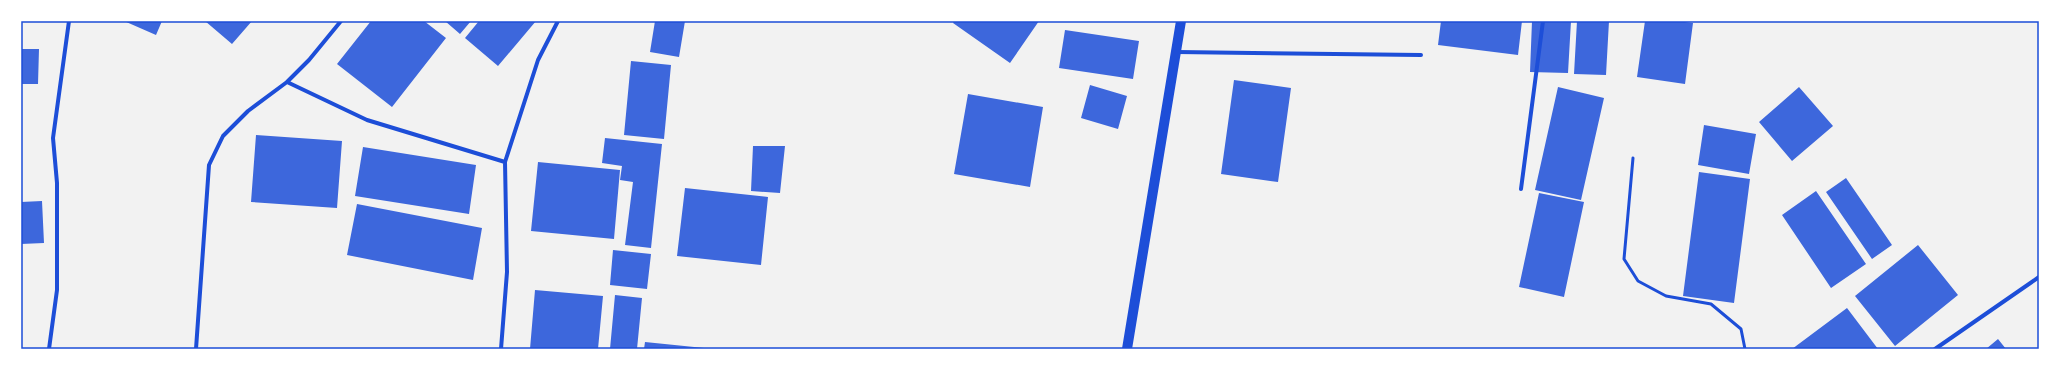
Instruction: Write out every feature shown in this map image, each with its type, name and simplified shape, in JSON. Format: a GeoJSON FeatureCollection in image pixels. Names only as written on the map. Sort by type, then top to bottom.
{"type":"FeatureCollection","features":[{"type":"Feature","properties":{"kind":"main road"},"geometry":{"type":"LineString","coordinates":[[1127,349],[1178,52],[1181,21]]}},
{"type":"Feature","properties":{"kind":"street"},"geometry":{"type":"LineString","coordinates":[[49,349],[57,290],[57,183],[53,138],[69,21]]}},
{"type":"Feature","properties":{"kind":"street"},"geometry":{"type":"LineString","coordinates":[[196,349],[209,166],[223,136],[248,111],[286,82],[309,60],[341,21]]}},
{"type":"Feature","properties":{"kind":"street"},"geometry":{"type":"LineString","coordinates":[[501,349],[507,272],[505,162],[538,60],[558,21]]}},
{"type":"Feature","properties":{"kind":"street"},"geometry":{"type":"LineString","coordinates":[[1521,189],[1543,21]]}},
{"type":"Feature","properties":{"kind":"street"},"geometry":{"type":"LineString","coordinates":[[1178,52],[1421,55]]}},
{"type":"Feature","properties":{"kind":"street"},"geometry":{"type":"LineString","coordinates":[[286,82],[367,120],[505,162]]}},
{"type":"Feature","properties":{"kind":"street"},"geometry":{"type":"LineString","coordinates":[[1935,349],[2039,277]]}},
{"type":"Feature","properties":{"kind":"lane"},"geometry":{"type":"LineString","coordinates":[[1633,158],[1624,259],[1638,281],[1666,296],[1711,304],[1741,329],[1745,349]]}},
{"type":"Feature","properties":{"kind":"building"},"geometry":{"type":"Polygon","coordinates":[[[124,21],[162,21],[156,35],[124,21]]]}},
{"type":"Feature","properties":{"kind":"building"},"geometry":{"type":"Polygon","coordinates":[[[205,21],[252,21],[232,44],[205,21]]]}},
{"type":"Feature","properties":{"kind":"building"},"geometry":{"type":"Polygon","coordinates":[[[371,21],[424,21],[446,38],[392,107],[337,64],[371,21]]]}},
{"type":"Feature","properties":{"kind":"building"},"geometry":{"type":"Polygon","coordinates":[[[445,21],[471,21],[460,34],[445,21]]]}},
{"type":"Feature","properties":{"kind":"building"},"geometry":{"type":"Polygon","coordinates":[[[479,21],[536,21],[498,66],[465,38],[479,21]]]}},
{"type":"Feature","properties":{"kind":"building"},"geometry":{"type":"Polygon","coordinates":[[[655,21],[685,21],[679,57],[650,52],[655,21]]]}},
{"type":"Feature","properties":{"kind":"building"},"geometry":{"type":"Polygon","coordinates":[[[954,21],[1039,21],[1010,63],[953,23],[954,21]]]}},
{"type":"Feature","properties":{"kind":"building"},"geometry":{"type":"Polygon","coordinates":[[[1441,21],[1522,21],[1518,55],[1438,45],[1441,21]]]}},
{"type":"Feature","properties":{"kind":"building"},"geometry":{"type":"Polygon","coordinates":[[[1532,21],[1571,21],[1568,73],[1530,72],[1532,21]]]}},
{"type":"Feature","properties":{"kind":"building"},"geometry":{"type":"Polygon","coordinates":[[[1577,21],[1609,21],[1606,75],[1574,74],[1577,21]]]}},
{"type":"Feature","properties":{"kind":"building"},"geometry":{"type":"Polygon","coordinates":[[[1645,21],[1677,21],[1693,23],[1685,84],[1637,77],[1645,21]]]}},
{"type":"Feature","properties":{"kind":"building"},"geometry":{"type":"Polygon","coordinates":[[[1065,30],[1139,41],[1133,79],[1059,68],[1065,30]]]}},
{"type":"Feature","properties":{"kind":"building"},"geometry":{"type":"Polygon","coordinates":[[[21,49],[39,49],[38,84],[21,84],[21,49]]]}},
{"type":"Feature","properties":{"kind":"building"},"geometry":{"type":"Polygon","coordinates":[[[631,61],[671,65],[664,139],[624,135],[631,61]]]}},
{"type":"Feature","properties":{"kind":"building"},"geometry":{"type":"Polygon","coordinates":[[[1234,80],[1291,88],[1278,182],[1221,174],[1234,80]]]}},
{"type":"Feature","properties":{"kind":"building"},"geometry":{"type":"Polygon","coordinates":[[[1090,85],[1127,96],[1118,129],[1081,118],[1090,85]]]}},
{"type":"Feature","properties":{"kind":"building"},"geometry":{"type":"Polygon","coordinates":[[[1558,87],[1604,98],[1581,200],[1535,190],[1558,87]]]}},
{"type":"Feature","properties":{"kind":"building"},"geometry":{"type":"Polygon","coordinates":[[[1799,87],[1833,126],[1792,161],[1759,122],[1799,87]]]}},
{"type":"Feature","properties":{"kind":"building"},"geometry":{"type":"Polygon","coordinates":[[[968,94],[1043,107],[1030,187],[954,174],[968,94]]]}},
{"type":"Feature","properties":{"kind":"building"},"geometry":{"type":"Polygon","coordinates":[[[1704,125],[1756,134],[1749,174],[1698,165],[1704,125]]]}},
{"type":"Feature","properties":{"kind":"building"},"geometry":{"type":"Polygon","coordinates":[[[256,135],[342,141],[337,208],[251,202],[256,135]]]}},
{"type":"Feature","properties":{"kind":"building"},"geometry":{"type":"Polygon","coordinates":[[[605,138],[662,144],[651,248],[625,245],[633,182],[620,180],[622,166],[602,163],[605,138]]]}},
{"type":"Feature","properties":{"kind":"building"},"geometry":{"type":"Polygon","coordinates":[[[753,146],[785,146],[780,193],[751,191],[753,146]]]}},
{"type":"Feature","properties":{"kind":"building"},"geometry":{"type":"Polygon","coordinates":[[[363,147],[476,165],[469,214],[355,196],[363,147]]]}},
{"type":"Feature","properties":{"kind":"building"},"geometry":{"type":"Polygon","coordinates":[[[538,162],[620,170],[614,239],[531,231],[538,162]]]}},
{"type":"Feature","properties":{"kind":"building"},"geometry":{"type":"Polygon","coordinates":[[[1699,172],[1750,179],[1734,303],[1683,296],[1699,172]]]}},
{"type":"Feature","properties":{"kind":"building"},"geometry":{"type":"Polygon","coordinates":[[[1846,178],[1892,245],[1872,259],[1826,192],[1846,178]]]}},
{"type":"Feature","properties":{"kind":"building"},"geometry":{"type":"Polygon","coordinates":[[[685,188],[768,197],[761,265],[677,256],[685,188]]]}},
{"type":"Feature","properties":{"kind":"building"},"geometry":{"type":"Polygon","coordinates":[[[1816,191],[1866,264],[1831,288],[1782,215],[1816,191]]]}},
{"type":"Feature","properties":{"kind":"building"},"geometry":{"type":"Polygon","coordinates":[[[1539,193],[1584,202],[1564,297],[1519,287],[1539,193]]]}},
{"type":"Feature","properties":{"kind":"building"},"geometry":{"type":"Polygon","coordinates":[[[42,201],[44,243],[21,244],[21,202],[42,201]]]}},
{"type":"Feature","properties":{"kind":"building"},"geometry":{"type":"Polygon","coordinates":[[[357,204],[482,228],[473,280],[347,255],[357,204]]]}},
{"type":"Feature","properties":{"kind":"building"},"geometry":{"type":"Polygon","coordinates":[[[1918,245],[1958,295],[1895,346],[1855,296],[1918,245]]]}},
{"type":"Feature","properties":{"kind":"building"},"geometry":{"type":"Polygon","coordinates":[[[613,250],[651,254],[647,289],[610,285],[613,250]]]}},
{"type":"Feature","properties":{"kind":"building"},"geometry":{"type":"Polygon","coordinates":[[[535,290],[603,296],[598,349],[530,349],[535,290]]]}},
{"type":"Feature","properties":{"kind":"building"},"geometry":{"type":"Polygon","coordinates":[[[615,295],[642,298],[637,349],[610,349],[615,295]]]}},
{"type":"Feature","properties":{"kind":"building"},"geometry":{"type":"Polygon","coordinates":[[[1847,308],[1878,349],[1792,349],[1847,308]]]}},
{"type":"Feature","properties":{"kind":"building"},"geometry":{"type":"Polygon","coordinates":[[[1998,339],[2006,349],[1986,349],[1998,339]]]}},
{"type":"Feature","properties":{"kind":"building"},"geometry":{"type":"Polygon","coordinates":[[[645,342],[704,348],[704,349],[644,349],[645,342]]]}}]}
